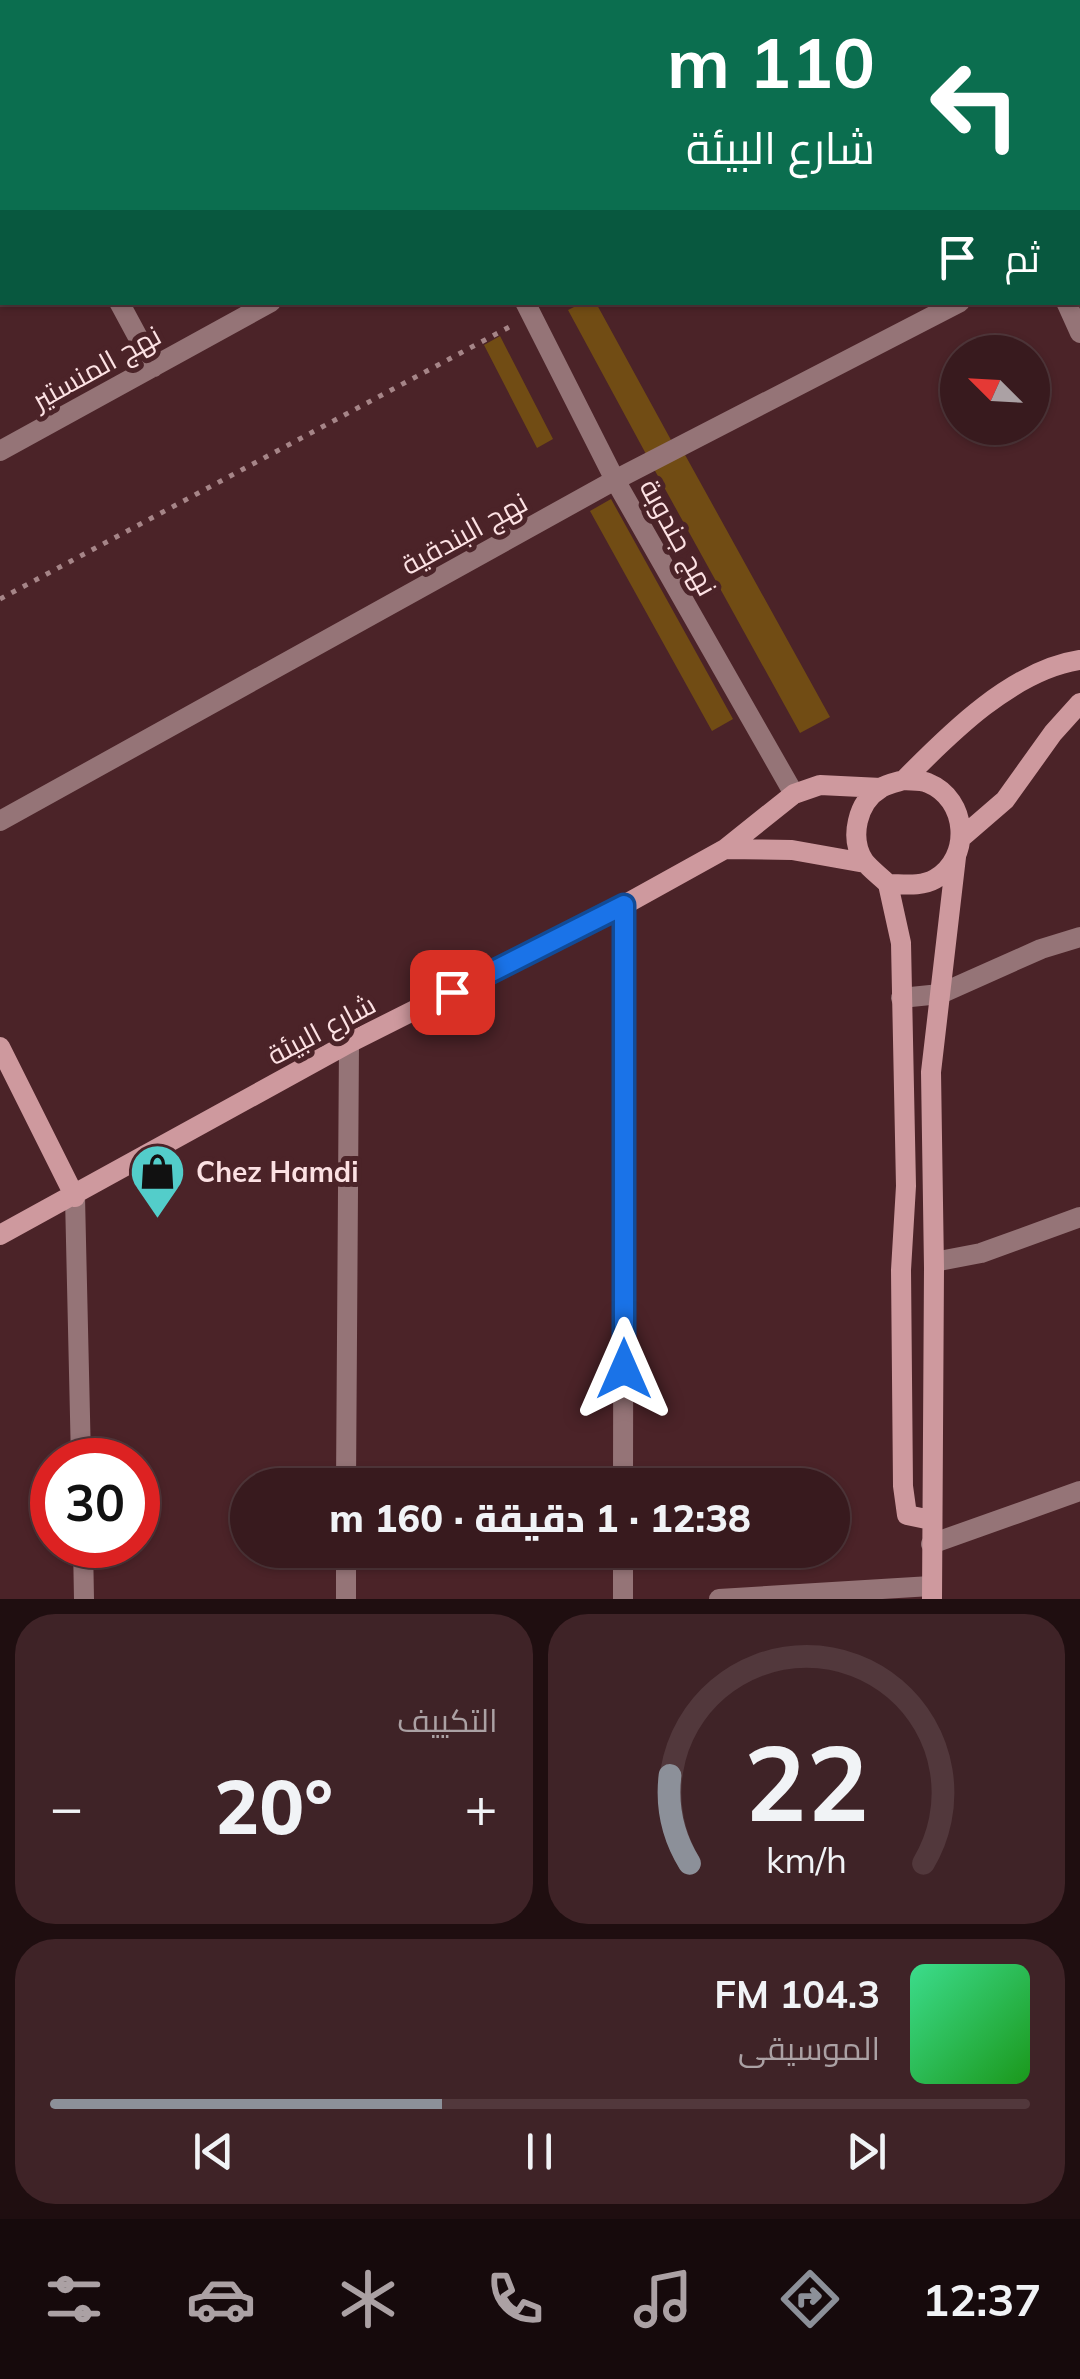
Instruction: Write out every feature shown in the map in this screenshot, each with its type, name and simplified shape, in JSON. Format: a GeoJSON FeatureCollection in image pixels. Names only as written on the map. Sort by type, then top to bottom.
{"type":"FeatureCollection","features":[{"type":"Feature","properties":{"kind":"street"},"geometry":{"type":"LineString","coordinates":[[121,305],[154,366]]}},
{"type":"Feature","properties":{"kind":"street","name":"نهج المنستير"},"geometry":{"type":"LineString","coordinates":[[0,451],[266,305]]}},
{"type":"Feature","properties":{"kind":"street","name":"نهج البندقية"},"geometry":{"type":"LineString","coordinates":[[0,821],[616,480],[954,305]]}},
{"type":"Feature","properties":{"kind":"street"},"geometry":{"type":"LineString","coordinates":[[1067,305],[1080,334]]}},
{"type":"Feature","properties":{"kind":"street","name":"نهج جندوبة"},"geometry":{"type":"LineString","coordinates":[[528,309],[616,480],[794,794]]}},
{"type":"Feature","properties":{"kind":"street"},"geometry":{"type":"LineString","coordinates":[[904,780],[953,731],[990,702],[1036,674],[1063,662],[1080,660]]}},
{"type":"Feature","properties":{"kind":"street"},"geometry":{"type":"LineString","coordinates":[[888,884],[922,884],[948,869],[959,847],[1005,800],[1053,733],[1080,703]]}},
{"type":"Feature","properties":{"kind":"street"},"geometry":{"type":"LineString","coordinates":[[719,1599],[931,1592],[931,1072],[959,847],[959,815],[946,795],[927,782],[904,780],[881,788],[866,801],[858,819],[856,840],[866,863],[888,884],[901,942],[906,1186],[901,1270],[903,1486],[907,1515],[930,1520]]}},
{"type":"Feature","properties":{"kind":"street"},"geometry":{"type":"LineString","coordinates":[[794,794],[820,785],[881,788]]}},
{"type":"Feature","properties":{"kind":"street","name":"شارع البيئة"},"geometry":{"type":"LineString","coordinates":[[0,1236],[349,1043],[624,905],[726,849],[794,794]]}},
{"type":"Feature","properties":{"kind":"street"},"geometry":{"type":"LineString","coordinates":[[726,849],[792,850],[866,863]]}},
{"type":"Feature","properties":{"kind":"street"},"geometry":{"type":"LineString","coordinates":[[623,1468],[624,905]]}},
{"type":"Feature","properties":{"kind":"street"},"geometry":{"type":"LineString","coordinates":[[901,998],[940,994],[1041,949],[1080,937]]}},
{"type":"Feature","properties":{"kind":"street"},"geometry":{"type":"LineString","coordinates":[[346,1468],[349,1043]]}},
{"type":"Feature","properties":{"kind":"street"},"geometry":{"type":"LineString","coordinates":[[0,1047],[75,1197],[80,1438]]}},
{"type":"Feature","properties":{"kind":"street"},"geometry":{"type":"LineString","coordinates":[[934,1262],[981,1253],[1080,1218]]}},
{"type":"Feature","properties":{"kind":"street"},"geometry":{"type":"LineString","coordinates":[[931,1544],[1080,1491]]}},
{"type":"Feature","properties":{"kind":"street"},"geometry":{"type":"LineString","coordinates":[[83,1568],[84,1599]]}},
{"type":"Feature","properties":{"kind":"street"},"geometry":{"type":"LineString","coordinates":[[346,1568],[346,1599]]}},
{"type":"Feature","properties":{"kind":"street"},"geometry":{"type":"LineString","coordinates":[[623,1568],[623,1599]]}},
{"type":"Feature","properties":{"kind":"path"},"geometry":{"type":"LineString","coordinates":[[0,599],[528,309]]}},
{"type":"Feature","properties":{"kind":"shaded area"},"geometry":{"type":"Polygon","coordinates":[[[578,305],[597,305],[671,440],[646,454],[568,310],[578,305]]]}},
{"type":"Feature","properties":{"kind":"shaded area"},"geometry":{"type":"Polygon","coordinates":[[[500,336],[553,439],[537,448],[484,345],[500,336]]]}},
{"type":"Feature","properties":{"kind":"shaded area"},"geometry":{"type":"Polygon","coordinates":[[[684,453],[830,717],[800,733],[654,469],[684,453]]]}},
{"type":"Feature","properties":{"kind":"shaded area"},"geometry":{"type":"Polygon","coordinates":[[[611,499],[733,719],[712,731],[590,511],[611,499]]]}},
{"type":"Feature","properties":{"kind":"place","name":"Chez Hamdi"},"geometry":{"type":"Point","coordinates":[157,1220]}},
{"type":"Feature","properties":{"kind":"route"},"geometry":{"type":"LineString","coordinates":[[452,992],[624,905],[624,1369]]}}]}
